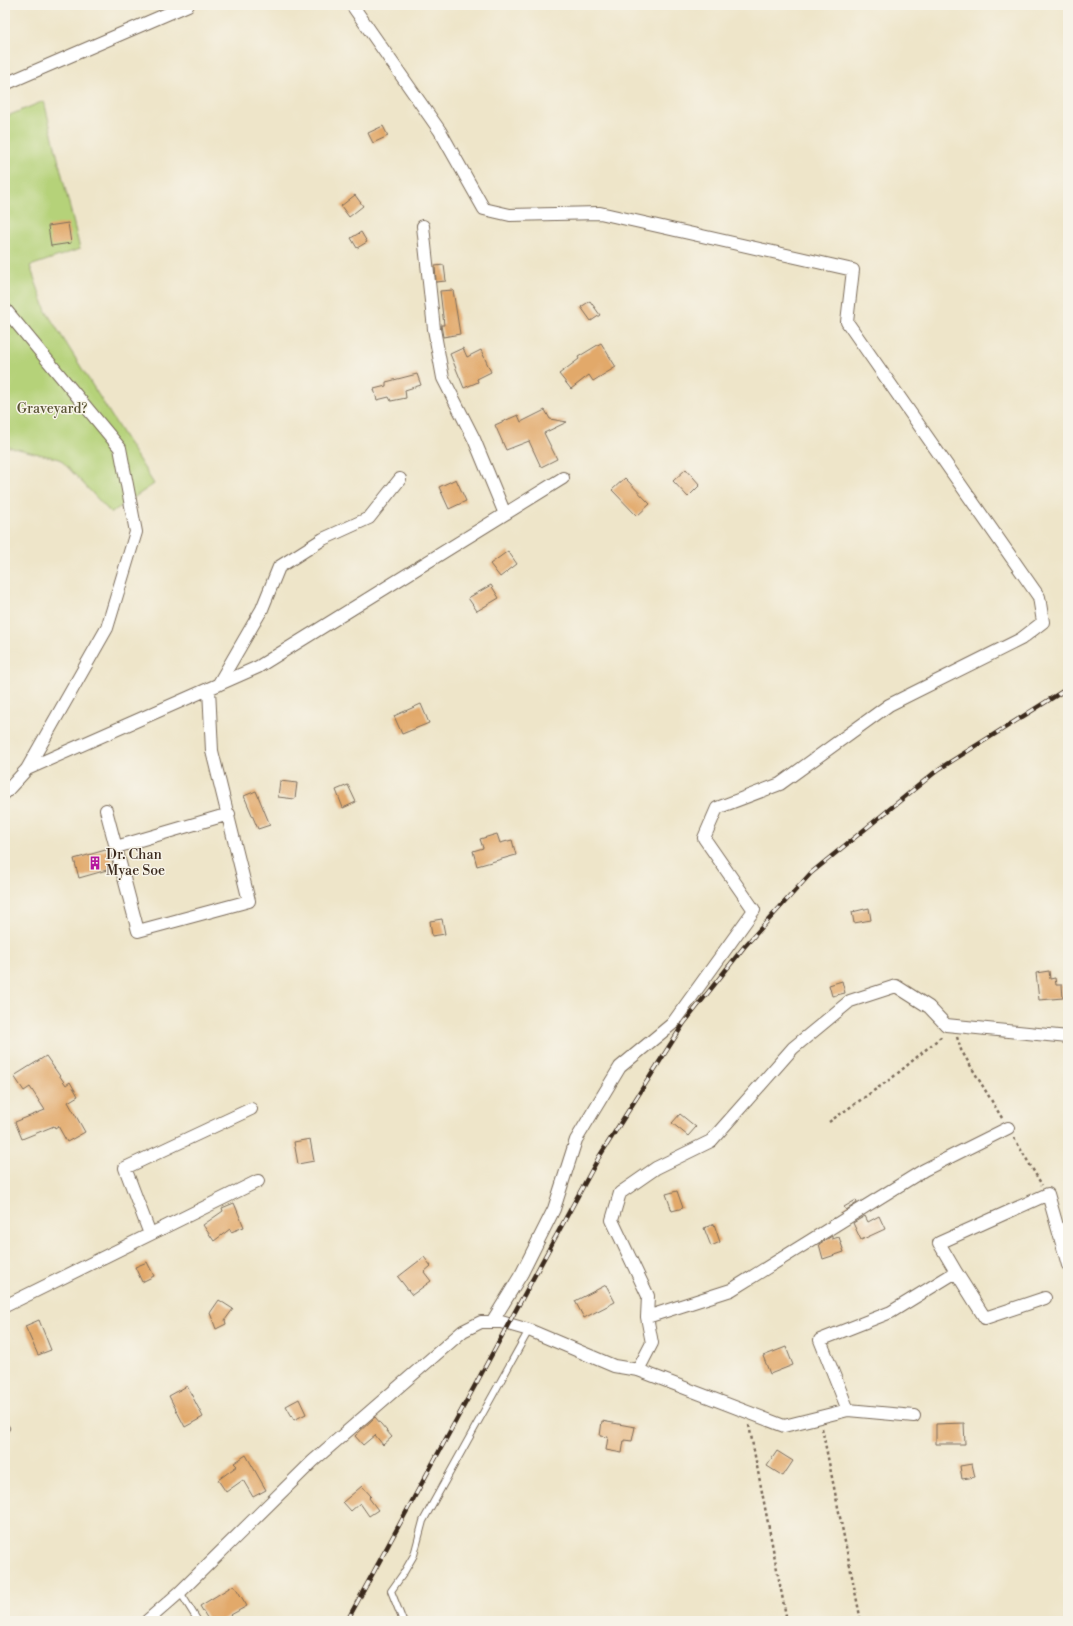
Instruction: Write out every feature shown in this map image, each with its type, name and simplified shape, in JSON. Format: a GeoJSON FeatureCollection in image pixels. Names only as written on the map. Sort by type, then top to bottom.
{"type":"FeatureCollection","features":[{"type":"Feature","properties":{"kind":"street"},"geometry":{"type":"LineString","coordinates":[[5,84],[188,5]]}},
{"type":"Feature","properties":{"kind":"street"},"geometry":{"type":"LineString","coordinates":[[352,5],[440,131],[484,209],[510,215],[600,213],[854,270],[847,322],[1039,597],[1044,622],[1021,639],[889,704],[780,784],[717,808],[704,838],[754,910],[672,1024],[620,1067],[576,1140],[554,1209],[522,1273],[492,1322]]}},
{"type":"Feature","properties":{"kind":"street"},"geometry":{"type":"LineString","coordinates":[[423,226],[434,329],[443,378],[474,439],[505,514]]}},
{"type":"Feature","properties":{"kind":"street"},"geometry":{"type":"LineString","coordinates":[[5,309],[120,448],[136,532],[107,628],[27,769],[5,793]]}},
{"type":"Feature","properties":{"kind":"street"},"geometry":{"type":"LineString","coordinates":[[106,810],[138,931],[249,901],[229,814],[212,751],[213,687],[262,609],[279,567],[323,539],[369,518],[400,478]]}},
{"type":"Feature","properties":{"kind":"street"},"geometry":{"type":"LineString","coordinates":[[27,769],[258,667],[563,478]]}},
{"type":"Feature","properties":{"kind":"street"},"geometry":{"type":"LineString","coordinates":[[116,847],[229,814]]}},
{"type":"Feature","properties":{"kind":"street"},"geometry":{"type":"LineString","coordinates":[[638,1370],[652,1343],[647,1316],[648,1296],[612,1220],[620,1193],[656,1168],[710,1141],[793,1048],[850,1002],[896,986],[929,1007],[946,1025],[1068,1037]]}},
{"type":"Feature","properties":{"kind":"street"},"geometry":{"type":"LineString","coordinates":[[150,1234],[125,1168],[251,1109]]}},
{"type":"Feature","properties":{"kind":"street"},"geometry":{"type":"LineString","coordinates":[[647,1316],[731,1290],[924,1170],[1008,1128]]}},
{"type":"Feature","properties":{"kind":"street"},"geometry":{"type":"LineString","coordinates":[[5,1306],[258,1181]]}},
{"type":"Feature","properties":{"kind":"street"},"geometry":{"type":"LineString","coordinates":[[1046,1298],[985,1318],[939,1243],[1048,1194],[1068,1265]]}},
{"type":"Feature","properties":{"kind":"street"},"geometry":{"type":"LineString","coordinates":[[848,1410],[820,1340],[891,1312],[956,1272]]}},
{"type":"Feature","properties":{"kind":"street"},"geometry":{"type":"LineString","coordinates":[[147,1621],[180,1592],[313,1461],[457,1336],[481,1322],[501,1322],[529,1330],[614,1366],[638,1370],[784,1426],[848,1410],[914,1416]]}},
{"type":"Feature","properties":{"kind":"lane"},"geometry":{"type":"LineString","coordinates":[[403,1621],[391,1590],[403,1574],[414,1555],[423,1521],[529,1330]]}},
{"type":"Feature","properties":{"kind":"lane"},"geometry":{"type":"LineString","coordinates":[[180,1592],[198,1621]]}},
{"type":"Feature","properties":{"kind":"path"},"geometry":{"type":"LineString","coordinates":[[829,1122],[892,1078],[954,1026],[961,1050],[1048,1194]]}},
{"type":"Feature","properties":{"kind":"path"},"geometry":{"type":"LineString","coordinates":[[747,1413],[787,1621]]}},
{"type":"Feature","properties":{"kind":"path"},"geometry":{"type":"LineString","coordinates":[[820,1417],[861,1621]]}},
{"type":"Feature","properties":{"kind":"green space","name":"Graveyard?"},"geometry":{"type":"Polygon","coordinates":[[[44,101],[80,249],[30,266],[46,311],[154,484],[111,513],[60,459],[5,446],[5,117],[44,101]]]}},
{"type":"Feature","properties":{"kind":"building"},"geometry":{"type":"Polygon","coordinates":[[[383,126],[388,136],[373,143],[368,133],[383,126]]]}},
{"type":"Feature","properties":{"kind":"building"},"geometry":{"type":"Polygon","coordinates":[[[355,195],[363,206],[349,217],[341,206],[355,195]]]}},
{"type":"Feature","properties":{"kind":"building"},"geometry":{"type":"Polygon","coordinates":[[[68,223],[71,243],[51,246],[48,226],[68,223]]]}},
{"type":"Feature","properties":{"kind":"building"},"geometry":{"type":"Polygon","coordinates":[[[361,232],[367,242],[357,248],[351,238],[361,232]]]}},
{"type":"Feature","properties":{"kind":"building"},"geometry":{"type":"Polygon","coordinates":[[[444,265],[446,281],[436,282],[435,266],[444,265]]]}},
{"type":"Feature","properties":{"kind":"building"},"geometry":{"type":"Polygon","coordinates":[[[453,290],[460,334],[443,337],[441,325],[444,325],[440,291],[453,290]]]}},
{"type":"Feature","properties":{"kind":"building"},"geometry":{"type":"Polygon","coordinates":[[[590,301],[600,315],[591,321],[581,307],[590,301]]]}},
{"type":"Feature","properties":{"kind":"building"},"geometry":{"type":"Polygon","coordinates":[[[601,343],[616,367],[593,381],[589,375],[571,389],[559,374],[579,359],[578,357],[601,343]]]}},
{"type":"Feature","properties":{"kind":"building"},"geometry":{"type":"Polygon","coordinates":[[[463,348],[467,357],[481,350],[491,372],[477,379],[478,382],[464,388],[450,354],[463,348]]]}},
{"type":"Feature","properties":{"kind":"building"},"geometry":{"type":"Polygon","coordinates":[[[417,374],[421,385],[405,390],[406,398],[391,401],[389,397],[377,400],[374,389],[386,386],[386,382],[417,374]]]}},
{"type":"Feature","properties":{"kind":"building"},"geometry":{"type":"Polygon","coordinates":[[[545,410],[550,419],[567,422],[544,433],[557,459],[541,467],[529,441],[506,450],[495,425],[518,415],[521,422],[545,410]]]}},
{"type":"Feature","properties":{"kind":"building"},"geometry":{"type":"Polygon","coordinates":[[[686,469],[700,485],[688,497],[673,481],[686,469]]]}},
{"type":"Feature","properties":{"kind":"building"},"geometry":{"type":"Polygon","coordinates":[[[625,478],[650,504],[637,516],[612,490],[625,478]]]}},
{"type":"Feature","properties":{"kind":"building"},"geometry":{"type":"Polygon","coordinates":[[[456,479],[466,501],[449,509],[439,487],[456,479]]]}},
{"type":"Feature","properties":{"kind":"building"},"geometry":{"type":"Polygon","coordinates":[[[508,551],[517,564],[500,577],[490,564],[508,551]]]}},
{"type":"Feature","properties":{"kind":"building"},"geometry":{"type":"Polygon","coordinates":[[[491,585],[499,598],[477,611],[468,598],[491,585]]]}},
{"type":"Feature","properties":{"kind":"building"},"geometry":{"type":"Polygon","coordinates":[[[421,704],[429,723],[402,734],[394,716],[421,704]]]}},
{"type":"Feature","properties":{"kind":"building"},"geometry":{"type":"Polygon","coordinates":[[[280,781],[297,783],[295,799],[278,797],[280,781]]]}},
{"type":"Feature","properties":{"kind":"building"},"geometry":{"type":"Polygon","coordinates":[[[348,785],[356,802],[343,808],[336,790],[348,785]]]}},
{"type":"Feature","properties":{"kind":"building"},"geometry":{"type":"Polygon","coordinates":[[[256,791],[270,825],[258,829],[244,796],[256,791]]]}},
{"type":"Feature","properties":{"kind":"building"},"geometry":{"type":"Polygon","coordinates":[[[497,834],[500,843],[512,840],[516,855],[477,866],[473,851],[483,848],[480,839],[497,834]]]}},
{"type":"Feature","properties":{"kind":"building","name":"Dr. Chan Myae Soe"},"geometry":{"type":"Polygon","coordinates":[[[109,849],[114,868],[79,878],[74,859],[109,849]]]}},
{"type":"Feature","properties":{"kind":"building"},"geometry":{"type":"Polygon","coordinates":[[[869,908],[871,920],[854,923],[852,912],[869,908]]]}},
{"type":"Feature","properties":{"kind":"building"},"geometry":{"type":"Polygon","coordinates":[[[442,919],[445,934],[432,936],[430,921],[442,919]]]}},
{"type":"Feature","properties":{"kind":"building"},"geometry":{"type":"Polygon","coordinates":[[[1049,971],[1050,979],[1055,978],[1056,985],[1062,985],[1063,998],[1039,1000],[1036,973],[1049,971]]]}},
{"type":"Feature","properties":{"kind":"building"},"geometry":{"type":"Polygon","coordinates":[[[842,981],[845,993],[832,996],[829,985],[842,981]]]}},
{"type":"Feature","properties":{"kind":"building"},"geometry":{"type":"Polygon","coordinates":[[[46,1056],[66,1085],[70,1082],[78,1096],[68,1102],[85,1132],[67,1142],[58,1126],[55,1128],[54,1126],[22,1139],[15,1122],[45,1110],[30,1087],[24,1091],[14,1076],[46,1056]]]}},
{"type":"Feature","properties":{"kind":"building"},"geometry":{"type":"Polygon","coordinates":[[[680,1114],[696,1127],[688,1136],[672,1123],[680,1114]]]}},
{"type":"Feature","properties":{"kind":"building"},"geometry":{"type":"Polygon","coordinates":[[[310,1139],[314,1161],[298,1164],[294,1142],[310,1139]]]}},
{"type":"Feature","properties":{"kind":"building"},"geometry":{"type":"Polygon","coordinates":[[[677,1191],[683,1208],[672,1211],[666,1194],[677,1191]]]}},
{"type":"Feature","properties":{"kind":"building"},"geometry":{"type":"Polygon","coordinates":[[[856,1200],[857,1203],[846,1210],[844,1207],[856,1200]]]}},
{"type":"Feature","properties":{"kind":"building"},"geometry":{"type":"Polygon","coordinates":[[[234,1203],[244,1227],[231,1232],[230,1229],[214,1241],[203,1225],[223,1211],[222,1208],[234,1203]]]}},
{"type":"Feature","properties":{"kind":"building"},"geometry":{"type":"Polygon","coordinates":[[[865,1216],[868,1222],[879,1216],[885,1229],[861,1240],[853,1223],[865,1216]]]}},
{"type":"Feature","properties":{"kind":"building"},"geometry":{"type":"Polygon","coordinates":[[[714,1224],[720,1242],[711,1246],[704,1228],[714,1224]]]}},
{"type":"Feature","properties":{"kind":"building"},"geometry":{"type":"Polygon","coordinates":[[[832,1236],[832,1239],[839,1237],[844,1252],[823,1259],[819,1244],[832,1236]]]}},
{"type":"Feature","properties":{"kind":"building"},"geometry":{"type":"Polygon","coordinates":[[[424,1257],[431,1266],[424,1272],[431,1281],[412,1295],[398,1277],[424,1257]]]}},
{"type":"Feature","properties":{"kind":"building"},"geometry":{"type":"Polygon","coordinates":[[[147,1262],[154,1276],[142,1282],[135,1267],[147,1262]]]}},
{"type":"Feature","properties":{"kind":"building"},"geometry":{"type":"Polygon","coordinates":[[[606,1285],[615,1302],[584,1318],[575,1301],[606,1285]]]}},
{"type":"Feature","properties":{"kind":"building"},"geometry":{"type":"Polygon","coordinates":[[[219,1300],[233,1309],[225,1320],[226,1324],[216,1329],[210,1313],[219,1300]]]}},
{"type":"Feature","properties":{"kind":"building"},"geometry":{"type":"Polygon","coordinates":[[[39,1320],[51,1350],[38,1355],[25,1326],[39,1320]]]}},
{"type":"Feature","properties":{"kind":"building"},"geometry":{"type":"Polygon","coordinates":[[[786,1347],[793,1365],[770,1374],[763,1356],[786,1347]]]}},
{"type":"Feature","properties":{"kind":"building"},"geometry":{"type":"Polygon","coordinates":[[[187,1386],[203,1417],[185,1427],[169,1396],[187,1386]]]}},
{"type":"Feature","properties":{"kind":"building"},"geometry":{"type":"Polygon","coordinates":[[[299,1399],[306,1414],[294,1420],[286,1406],[299,1399]]]}},
{"type":"Feature","properties":{"kind":"building"},"geometry":{"type":"Polygon","coordinates":[[[375,1417],[392,1437],[383,1445],[375,1435],[363,1445],[355,1436],[375,1417]]]}},
{"type":"Feature","properties":{"kind":"building"},"geometry":{"type":"Polygon","coordinates":[[[602,1421],[635,1427],[632,1441],[624,1440],[622,1453],[606,1450],[608,1437],[600,1436],[602,1421]]]}},
{"type":"Feature","properties":{"kind":"building"},"geometry":{"type":"Polygon","coordinates":[[[964,1423],[965,1444],[936,1444],[936,1424],[964,1423]]]}},
{"type":"Feature","properties":{"kind":"building"},"geometry":{"type":"Polygon","coordinates":[[[777,1451],[793,1461],[783,1476],[767,1466],[777,1451]]]}},
{"type":"Feature","properties":{"kind":"building"},"geometry":{"type":"Polygon","coordinates":[[[246,1455],[266,1490],[253,1497],[243,1480],[226,1492],[218,1480],[237,1466],[234,1463],[246,1455]]]}},
{"type":"Feature","properties":{"kind":"building"},"geometry":{"type":"Polygon","coordinates":[[[972,1464],[975,1477],[962,1479],[960,1466],[972,1464]]]}},
{"type":"Feature","properties":{"kind":"building"},"geometry":{"type":"Polygon","coordinates":[[[362,1486],[371,1496],[369,1498],[378,1510],[369,1516],[360,1503],[351,1511],[343,1502],[362,1486]]]}},
{"type":"Feature","properties":{"kind":"building"},"geometry":{"type":"Polygon","coordinates":[[[234,1585],[247,1606],[220,1621],[209,1621],[200,1606],[234,1585]]]}},
{"type":"Feature","properties":{"kind":"railway"},"geometry":{"type":"LineString","coordinates":[[347,1621],[599,1157],[684,1023],[744,947],[811,873],[939,769],[1068,688]]}},
{"type":"Feature","properties":{"kind":"place","name":"Dr. Chan Myae Soe"},"geometry":{"type":"Point","coordinates":[95,863]}}]}
